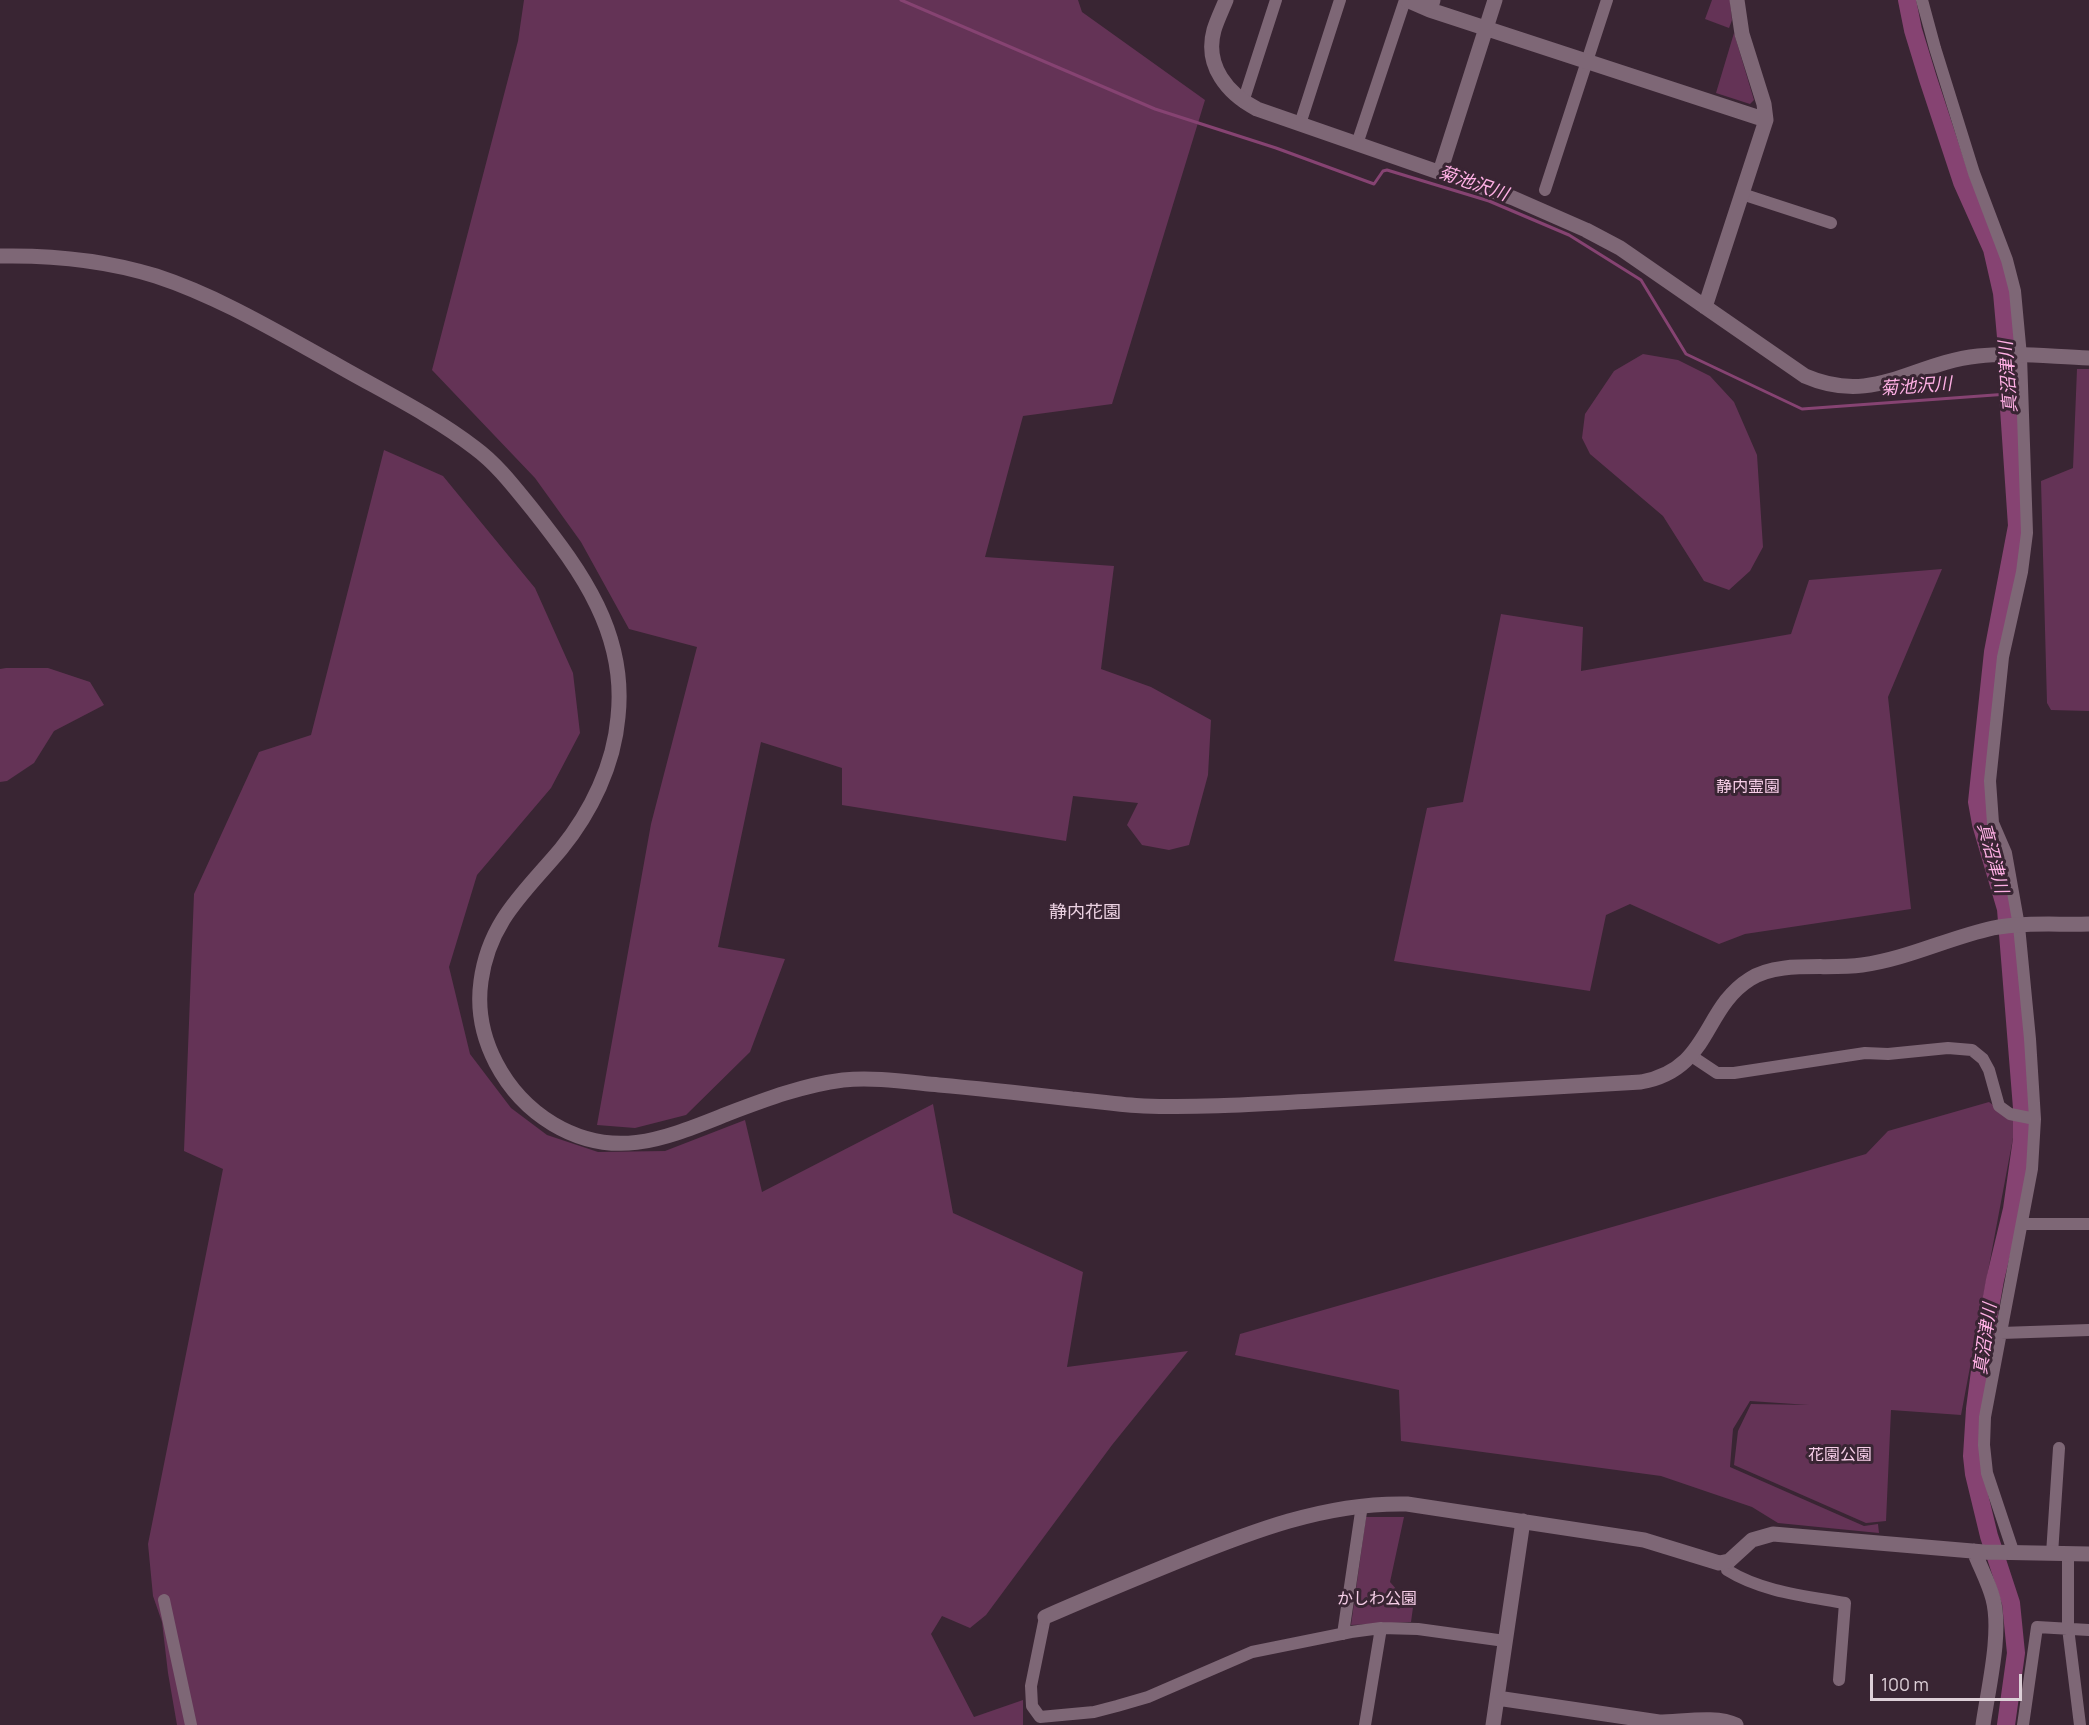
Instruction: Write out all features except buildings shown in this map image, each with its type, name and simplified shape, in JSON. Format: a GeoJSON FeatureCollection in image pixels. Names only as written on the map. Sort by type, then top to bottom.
{"type":"FeatureCollection","features":[{"type":"Feature","properties":{"kind":"street"},"geometry":{"type":"LineString","coordinates":[[1226,0],[1213,32],[1212,57],[1221,80],[1243,102],[1257,109],[1513,198],[1586,230],[1620,248],[1805,376],[1822,384],[1838,387],[1878,385],[1956,359],[1998,355],[2089,358]]}},
{"type":"Feature","properties":{"kind":"street"},"geometry":{"type":"LineString","coordinates":[[1243,102],[1276,0]]}},
{"type":"Feature","properties":{"kind":"street"},"geometry":{"type":"LineString","coordinates":[[1300,124],[1340,0]]}},
{"type":"Feature","properties":{"kind":"street"},"geometry":{"type":"LineString","coordinates":[[1357,144],[1406,0],[1432,5],[1485,29],[1766,120]]}},
{"type":"Feature","properties":{"kind":"street"},"geometry":{"type":"LineString","coordinates":[[1440,172],[1495,0]]}},
{"type":"Feature","properties":{"kind":"street"},"geometry":{"type":"LineString","coordinates":[[1545,190],[1607,0]]}},
{"type":"Feature","properties":{"kind":"street"},"geometry":{"type":"LineString","coordinates":[[1705,307],[1766,120],[1764,104],[1742,34],[1737,0]]}},
{"type":"Feature","properties":{"kind":"street"},"geometry":{"type":"LineString","coordinates":[[1922,0],[1974,173],[2007,260],[2015,291],[2027,533],[2022,572],[2003,657],[1990,781],[1992,823],[2006,853],[2016,926],[2032,1118],[2032,1169],[1985,1417],[1984,1445],[1987,1473],[2010,1553]]}},
{"type":"Feature","properties":{"kind":"street"},"geometry":{"type":"LineString","coordinates":[[1742,194],[1831,223]]}},
{"type":"Feature","properties":{"kind":"street"},"geometry":{"type":"LineString","coordinates":[[0,256],[54,257],[130,269],[196,291],[241,312],[439,423],[471,445],[501,471],[572,560],[600,610],[611,638],[619,693],[615,738],[603,780],[581,822],[561,849],[507,910],[494,934],[485,956],[479,998],[482,1022],[498,1068],[511,1088],[530,1106],[562,1129],[580,1137],[627,1144],[651,1141],[676,1135],[734,1111],[807,1087],[863,1078],[1144,1106],[1233,1105],[1641,1082],[1663,1077],[1675,1070],[1701,1044],[1729,997],[1750,978],[1763,972],[1778,969],[1860,965],[1889,960],[1996,928],[2089,924]]}},
{"type":"Feature","properties":{"kind":"street"},"geometry":{"type":"LineString","coordinates":[[1690,1055],[1717,1073],[1734,1073],[1865,1053],[1888,1054],[1948,1048],[1971,1050],[1983,1059],[1989,1070],[1999,1106],[2010,1114],[2032,1118]]}},
{"type":"Feature","properties":{"kind":"street"},"geometry":{"type":"LineString","coordinates":[[2022,1224],[2089,1224]]}},
{"type":"Feature","properties":{"kind":"street"},"geometry":{"type":"LineString","coordinates":[[2001,1333],[2089,1330]]}},
{"type":"Feature","properties":{"kind":"street"},"geometry":{"type":"LineString","coordinates":[[2052,1554],[2059,1448]]}},
{"type":"Feature","properties":{"kind":"street"},"geometry":{"type":"LineString","coordinates":[[1505,1641],[1418,1629],[1381,1628],[1252,1652],[1148,1697],[1094,1712],[1040,1717],[1032,1706],[1031,1686],[1044,1617],[1253,1531],[1290,1520],[1362,1505],[1407,1504],[1644,1540],[1719,1563],[1729,1561],[1752,1540],[1773,1534],[1979,1552],[2089,1554]]}},
{"type":"Feature","properties":{"kind":"street"},"geometry":{"type":"LineString","coordinates":[[1343,1634],[1362,1505]]}},
{"type":"Feature","properties":{"kind":"street"},"geometry":{"type":"LineString","coordinates":[[1493,1725],[1523,1521]]}},
{"type":"Feature","properties":{"kind":"street"},"geometry":{"type":"LineString","coordinates":[[1979,1552],[1996,1613],[1994,1653],[1983,1725]]}},
{"type":"Feature","properties":{"kind":"street"},"geometry":{"type":"LineString","coordinates":[[2068,1554],[2068,1628],[2080,1725]]}},
{"type":"Feature","properties":{"kind":"street"},"geometry":{"type":"LineString","coordinates":[[1729,1561],[1727,1570],[1744,1580],[1791,1593],[1845,1603],[1839,1680]]}},
{"type":"Feature","properties":{"kind":"street"},"geometry":{"type":"LineString","coordinates":[[164,1600],[191,1725]]}},
{"type":"Feature","properties":{"kind":"street"},"geometry":{"type":"LineString","coordinates":[[2024,1725],[2037,1627],[2089,1630]]}},
{"type":"Feature","properties":{"kind":"street"},"geometry":{"type":"LineString","coordinates":[[1365,1725],[1381,1628]]}},
{"type":"Feature","properties":{"kind":"street"},"geometry":{"type":"LineString","coordinates":[[1497,1698],[1659,1722],[1684,1724],[1704,1719],[1736,1725]]}},
{"type":"Feature","properties":{"kind":"green space"},"geometry":{"type":"Polygon","coordinates":[[[524,0],[1078,0],[1082,12],[1205,100],[1112,404],[1023,416],[985,557],[1114,566],[1101,669],[1151,687],[1211,720],[1208,775],[1189,845],[1169,850],[1142,845],[1127,825],[1138,803],[1073,796],[1066,841],[842,805],[842,768],[761,742],[718,947],[785,959],[750,1052],[686,1115],[635,1128],[597,1125],[651,824],[697,647],[629,629],[581,542],[535,478],[432,370],[518,41],[524,0]]]}},
{"type":"Feature","properties":{"kind":"green space"},"geometry":{"type":"Polygon","coordinates":[[[1712,0],[1730,0],[1732,20],[1729,28],[1705,19],[1712,0]]]}},
{"type":"Feature","properties":{"kind":"green space"},"geometry":{"type":"Polygon","coordinates":[[[1734,33],[1754,100],[1750,104],[1716,93],[1734,33]]]}},
{"type":"Feature","properties":{"kind":"green space"},"geometry":{"type":"Polygon","coordinates":[[[1643,354],[1678,360],[1710,376],[1734,402],[1757,455],[1763,547],[1750,571],[1729,590],[1704,581],[1663,516],[1590,454],[1582,438],[1585,414],[1614,371],[1643,354]]]}},
{"type":"Feature","properties":{"kind":"green space"},"geometry":{"type":"Polygon","coordinates":[[[2077,369],[2089,369],[2089,711],[2051,710],[2047,703],[2041,481],[2073,468],[2077,369]]]}},
{"type":"Feature","properties":{"kind":"green space"},"geometry":{"type":"Polygon","coordinates":[[[384,450],[443,476],[535,588],[573,673],[580,733],[551,788],[477,875],[449,967],[470,1054],[511,1108],[547,1135],[598,1152],[665,1151],[745,1120],[762,1192],[933,1104],[953,1213],[1083,1272],[1067,1367],[1188,1351],[1112,1445],[986,1615],[970,1628],[942,1616],[931,1634],[974,1717],[1023,1700],[1023,1725],[177,1725],[162,1622],[153,1596],[148,1544],[223,1169],[184,1151],[194,894],[259,752],[311,735],[384,450]]]}},
{"type":"Feature","properties":{"kind":"green space","name":"静内霊園"},"geometry":{"type":"Polygon","coordinates":[[[1942,569],[1888,697],[1911,909],[1745,934],[1719,944],[1630,904],[1606,915],[1590,991],[1394,961],[1427,808],[1463,802],[1501,614],[1583,627],[1581,671],[1791,634],[1809,580],[1942,569]]]}},
{"type":"Feature","properties":{"kind":"green space"},"geometry":{"type":"Polygon","coordinates":[[[48,668],[90,682],[104,705],[54,731],[34,763],[7,781],[0,782],[0,669],[48,668]]]}},
{"type":"Feature","properties":{"kind":"green space","name":"花園公園"},"geometry":{"type":"Polygon","coordinates":[[[1989,1102],[2016,1122],[1961,1415],[1891,1410],[1886,1521],[1866,1523],[1734,1465],[1738,1431],[1751,1404],[1809,1405],[1750,1401],[1733,1429],[1730,1467],[1864,1526],[1878,1524],[1879,1533],[1778,1523],[1752,1507],[1661,1476],[1401,1441],[1399,1390],[1235,1355],[1240,1334],[1866,1154],[1888,1131],[1989,1102]]]}},
{"type":"Feature","properties":{"kind":"green space","name":"かしわ公園"},"geometry":{"type":"Polygon","coordinates":[[[1366,1517],[1404,1517],[1390,1582],[1397,1590],[1415,1593],[1411,1622],[1351,1625],[1366,1517]]]}},
{"type":"Feature","properties":{"kind":"waterway","name":"菊池沢川"},"geometry":{"type":"LineString","coordinates":[[901,0],[1155,109],[1276,148],[1374,184],[1383,171],[1387,170],[1489,201],[1569,235],[1641,280],[1686,354],[1802,409],[2008,394]]}},
{"type":"Feature","properties":{"kind":"waterway","name":"真沼津川"},"geometry":{"type":"LineString","coordinates":[[1907,0],[1913,30],[1962,182],[1992,249],[2002,293],[2009,370],[2008,394],[2017,526],[1993,652],[1977,802],[1981,824],[2006,909],[2022,1108],[2022,1139],[2012,1209],[1995,1280],[1984,1341],[1975,1409],[1972,1456],[1989,1536],[2011,1603],[2016,1653],[2006,1725]]}},
{"type":"Feature","properties":{"kind":"district","name":"静内花園"},"geometry":{"type":"Point","coordinates":[1085,913]}}]}
